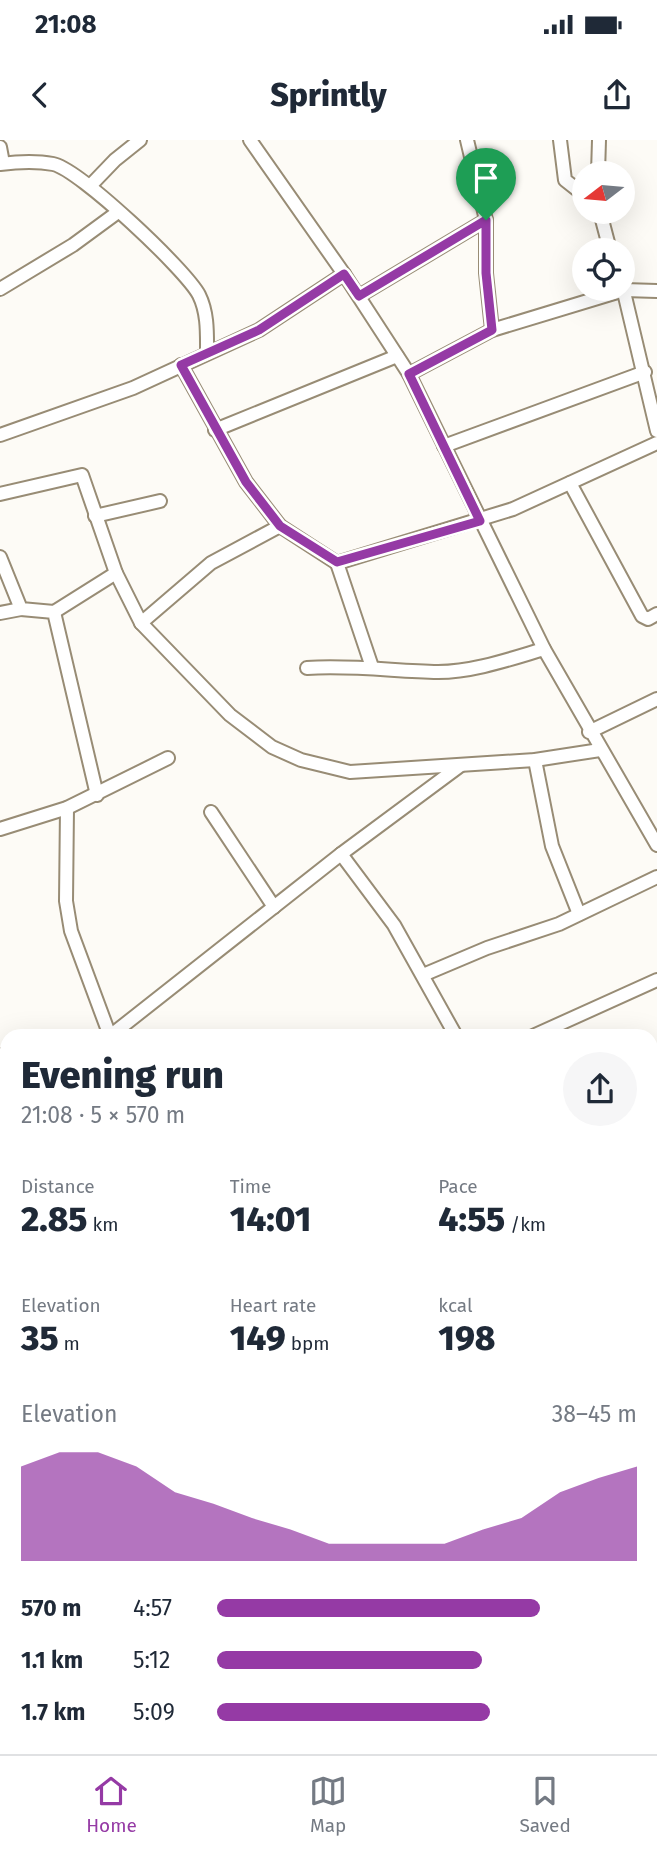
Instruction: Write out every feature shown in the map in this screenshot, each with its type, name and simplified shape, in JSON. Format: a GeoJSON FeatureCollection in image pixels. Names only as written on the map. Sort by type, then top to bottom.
{"type":"FeatureCollection","features":[{"type":"Feature","properties":{"kind":"street"},"geometry":{"type":"LineString","coordinates":[[90,186],[115,160],[140,140]]}},
{"type":"Feature","properties":{"kind":"street"},"geometry":{"type":"LineString","coordinates":[[250,140],[359,296],[409,374],[544,649],[589,732],[657,845]]}},
{"type":"Feature","properties":{"kind":"street"},"geometry":{"type":"LineString","coordinates":[[467,140],[486,220],[486,273],[492,330]]}},
{"type":"Feature","properties":{"kind":"street"},"geometry":{"type":"LineString","coordinates":[[560,140],[566,183],[572,187]]}},
{"type":"Feature","properties":{"kind":"street"},"geometry":{"type":"LineString","coordinates":[[598,161],[599,140]]}},
{"type":"Feature","properties":{"kind":"street"},"geometry":{"type":"LineString","coordinates":[[0,147],[1,164],[55,164],[90,186],[118,212],[195,289],[205,311],[207,353]]}},
{"type":"Feature","properties":{"kind":"street"},"geometry":{"type":"LineString","coordinates":[[0,289],[73,245],[118,212]]}},
{"type":"Feature","properties":{"kind":"street"},"geometry":{"type":"LineString","coordinates":[[359,296],[486,220]]}},
{"type":"Feature","properties":{"kind":"street"},"geometry":{"type":"LineString","coordinates":[[0,435],[133,388],[259,330],[344,274]]}},
{"type":"Feature","properties":{"kind":"street"},"geometry":{"type":"LineString","coordinates":[[635,290],[657,291]]}},
{"type":"Feature","properties":{"kind":"street"},"geometry":{"type":"LineString","coordinates":[[409,374],[492,330],[585,301]]}},
{"type":"Feature","properties":{"kind":"street"},"geometry":{"type":"LineString","coordinates":[[626,301],[657,431]]}},
{"type":"Feature","properties":{"kind":"street"},"geometry":{"type":"LineString","coordinates":[[215,430],[397,356]]}},
{"type":"Feature","properties":{"kind":"street"},"geometry":{"type":"LineString","coordinates":[[181,365],[246,482],[280,526],[337,562],[372,667]]}},
{"type":"Feature","properties":{"kind":"street"},"geometry":{"type":"LineString","coordinates":[[444,446],[645,372]]}},
{"type":"Feature","properties":{"kind":"street"},"geometry":{"type":"LineString","coordinates":[[337,562],[480,521],[657,443]]}},
{"type":"Feature","properties":{"kind":"street"},"geometry":{"type":"LineString","coordinates":[[0,494],[82,475],[86,480],[95,516],[116,573],[141,622],[230,715],[272,747],[301,760],[350,772],[535,760],[600,750]]}},
{"type":"Feature","properties":{"kind":"street"},"geometry":{"type":"LineString","coordinates":[[570,483],[642,616],[648,619],[657,614]]}},
{"type":"Feature","properties":{"kind":"street"},"geometry":{"type":"LineString","coordinates":[[95,516],[160,502]]}},
{"type":"Feature","properties":{"kind":"street"},"geometry":{"type":"LineString","coordinates":[[141,622],[211,563],[280,526]]}},
{"type":"Feature","properties":{"kind":"street"},"geometry":{"type":"LineString","coordinates":[[0,557],[20,609]]}},
{"type":"Feature","properties":{"kind":"street"},"geometry":{"type":"LineString","coordinates":[[0,613],[20,609],[54,612],[116,573]]}},
{"type":"Feature","properties":{"kind":"street"},"geometry":{"type":"LineString","coordinates":[[54,612],[97,795]]}},
{"type":"Feature","properties":{"kind":"street"},"geometry":{"type":"LineString","coordinates":[[307,667],[372,667],[439,672],[458,670],[544,649]]}},
{"type":"Feature","properties":{"kind":"street"},"geometry":{"type":"LineString","coordinates":[[589,732],[657,699]]}},
{"type":"Feature","properties":{"kind":"street"},"geometry":{"type":"LineString","coordinates":[[0,829],[67,808],[168,758]]}},
{"type":"Feature","properties":{"kind":"street"},"geometry":{"type":"LineString","coordinates":[[535,760],[552,846],[579,914]]}},
{"type":"Feature","properties":{"kind":"street"},"geometry":{"type":"LineString","coordinates":[[119,1029],[341,854],[462,764]]}},
{"type":"Feature","properties":{"kind":"street"},"geometry":{"type":"LineString","coordinates":[[67,808],[66,901],[71,931],[107,1029]]}},
{"type":"Feature","properties":{"kind":"street"},"geometry":{"type":"LineString","coordinates":[[211,813],[274,907]]}},
{"type":"Feature","properties":{"kind":"street"},"geometry":{"type":"LineString","coordinates":[[341,854],[394,925],[452,1029]]}},
{"type":"Feature","properties":{"kind":"street"},"geometry":{"type":"LineString","coordinates":[[424,975],[487,947],[539,932],[657,877]]}},
{"type":"Feature","properties":{"kind":"street"},"geometry":{"type":"LineString","coordinates":[[548,1029],[657,980]]}},
{"type":"Feature","properties":{"kind":"route"},"geometry":{"type":"LineString","coordinates":[[486,220],[486,273],[492,330],[409,374],[480,521],[337,562],[280,526],[246,482],[181,365],[259,330],[344,274],[359,296],[486,220]]}}]}
